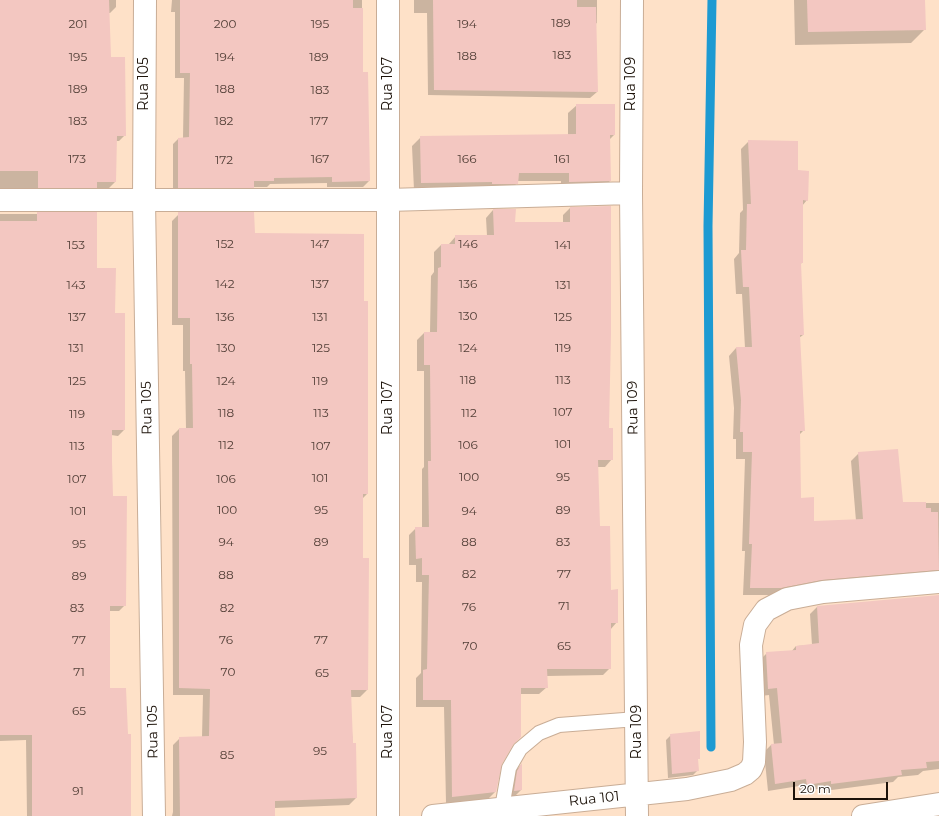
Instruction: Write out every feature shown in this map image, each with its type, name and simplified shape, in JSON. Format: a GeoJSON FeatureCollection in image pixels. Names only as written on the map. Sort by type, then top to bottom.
{"type":"FeatureCollection","features":[{"type":"Feature","properties":{"kind":"street","name":"Rua 105"},"geometry":{"type":"LineString","coordinates":[[145,0],[144,200],[154,816]]}},
{"type":"Feature","properties":{"kind":"street","name":"Rua 107"},"geometry":{"type":"LineString","coordinates":[[388,0],[388,816]]}},
{"type":"Feature","properties":{"kind":"street","name":"Rua 109"},"geometry":{"type":"LineString","coordinates":[[632,0],[630,193],[637,816]]}},
{"type":"Feature","properties":{"kind":"street"},"geometry":{"type":"LineString","coordinates":[[0,200],[388,200],[630,193]]}},
{"type":"Feature","properties":{"kind":"street","name":"Rua 101"},"geometry":{"type":"LineString","coordinates":[[433,816],[687,789],[731,780],[745,774],[751,769],[754,762],[755,742],[751,645],[755,625],[766,610],[787,599],[823,592],[939,582]]}},
{"type":"Feature","properties":{"kind":"street"},"geometry":{"type":"LineString","coordinates":[[864,816],[939,804]]}},
{"type":"Feature","properties":{"kind":"lane"},"geometry":{"type":"LineString","coordinates":[[502,808],[509,768],[520,749],[539,733],[560,725],[637,719]]}},
{"type":"Feature","properties":{"kind":"building"},"geometry":{"type":"Polygon","coordinates":[[[0,0],[109,0],[111,57],[125,57],[126,136],[117,136],[116,182],[97,182],[97,188],[38,188],[38,171],[0,171],[0,0]]]}},
{"type":"Feature","properties":{"kind":"building"},"geometry":{"type":"Polygon","coordinates":[[[180,0],[353,0],[353,8],[363,8],[363,72],[368,72],[370,181],[332,182],[332,177],[274,178],[274,181],[254,181],[254,188],[178,188],[178,138],[189,137],[190,73],[180,73],[180,0]]]}},
{"type":"Feature","properties":{"kind":"building"},"geometry":{"type":"Polygon","coordinates":[[[433,0],[577,0],[577,7],[596,7],[598,92],[434,90],[433,0]]]}},
{"type":"Feature","properties":{"kind":"building"},"geometry":{"type":"Polygon","coordinates":[[[807,0],[925,0],[926,30],[808,32],[807,0]]]}},
{"type":"Feature","properties":{"kind":"building"},"geometry":{"type":"Polygon","coordinates":[[[576,104],[615,104],[615,135],[610,135],[611,181],[569,182],[569,173],[519,173],[518,184],[492,184],[492,182],[421,183],[420,136],[576,134],[576,104]]]}},
{"type":"Feature","properties":{"kind":"building"},"geometry":{"type":"Polygon","coordinates":[[[748,140],[798,141],[798,170],[809,171],[808,201],[803,200],[803,263],[801,263],[804,335],[800,335],[805,431],[800,431],[801,498],[814,497],[814,521],[863,519],[858,452],[898,449],[903,502],[926,502],[926,508],[931,508],[931,512],[938,512],[939,570],[822,580],[781,588],[750,588],[752,544],[749,544],[752,452],[743,452],[743,432],[740,432],[741,400],[736,347],[752,347],[749,287],[743,287],[741,250],[746,250],[747,204],[751,204],[748,140]]]}},
{"type":"Feature","properties":{"kind":"building"},"geometry":{"type":"Polygon","coordinates":[[[611,206],[609,428],[613,428],[613,460],[598,460],[600,526],[610,526],[611,590],[618,589],[618,623],[611,623],[611,669],[547,669],[548,688],[521,688],[521,737],[513,745],[502,764],[496,792],[452,797],[451,700],[423,700],[423,670],[427,669],[429,575],[422,575],[422,558],[416,559],[415,527],[429,527],[428,461],[431,461],[430,365],[424,365],[424,332],[437,332],[438,268],[441,267],[441,244],[455,244],[455,235],[494,235],[493,209],[516,209],[515,222],[570,222],[570,207],[611,206]]]}},
{"type":"Feature","properties":{"kind":"building"},"geometry":{"type":"Polygon","coordinates":[[[37,212],[97,212],[97,268],[116,268],[115,313],[125,313],[125,430],[112,430],[112,461],[113,496],[127,496],[126,606],[110,606],[110,688],[126,688],[128,734],[131,734],[131,816],[32,816],[32,735],[0,735],[0,221],[37,221],[37,212]]]}},
{"type":"Feature","properties":{"kind":"building"},"geometry":{"type":"Polygon","coordinates":[[[178,212],[254,212],[255,233],[364,234],[364,301],[368,301],[368,494],[363,494],[363,558],[369,558],[368,690],[351,690],[353,743],[356,743],[357,798],[275,801],[275,816],[180,816],[179,737],[209,736],[210,689],[179,688],[179,428],[193,428],[192,364],[190,364],[190,318],[178,318],[178,212]]]}},
{"type":"Feature","properties":{"kind":"building"},"geometry":{"type":"Polygon","coordinates":[[[939,595],[939,761],[926,762],[927,768],[901,770],[902,775],[831,784],[831,781],[807,785],[806,779],[775,784],[771,744],[782,743],[777,688],[768,689],[766,652],[796,650],[796,646],[819,643],[817,606],[939,595]]]}},
{"type":"Feature","properties":{"kind":"building"},"geometry":{"type":"Polygon","coordinates":[[[700,731],[700,759],[698,759],[699,771],[672,774],[670,734],[700,731]]]}},
{"type":"Feature","properties":{"kind":"building"},"geometry":{"type":"Polygon","coordinates":[[[522,763],[522,790],[514,791],[517,771],[522,763]]]}},
{"type":"Feature","properties":{"kind":"waterway"},"geometry":{"type":"LineString","coordinates":[[711,747],[708,226],[712,0]]}}]}
